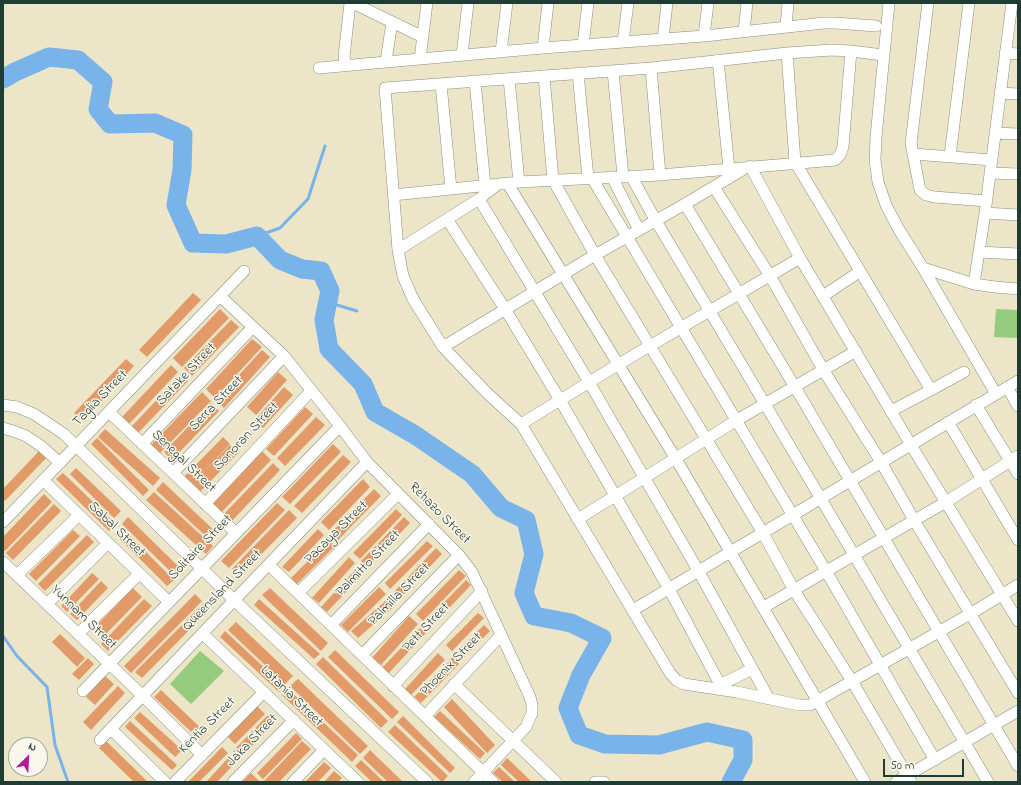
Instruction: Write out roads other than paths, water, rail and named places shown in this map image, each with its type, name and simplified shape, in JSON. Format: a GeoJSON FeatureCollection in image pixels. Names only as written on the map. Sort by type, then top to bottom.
{"type":"FeatureCollection","features":[{"type":"Feature","properties":{"kind":"street"},"geometry":{"type":"LineString","coordinates":[[346,65],[344,57],[352,3],[423,37]]}},
{"type":"Feature","properties":{"kind":"street"},"geometry":{"type":"LineString","coordinates":[[420,60],[427,3]]}},
{"type":"Feature","properties":{"kind":"street"},"geometry":{"type":"LineString","coordinates":[[462,55],[468,3]]}},
{"type":"Feature","properties":{"kind":"street"},"geometry":{"type":"LineString","coordinates":[[501,52],[507,3]]}},
{"type":"Feature","properties":{"kind":"street"},"geometry":{"type":"LineString","coordinates":[[543,48],[548,3]]}},
{"type":"Feature","properties":{"kind":"street"},"geometry":{"type":"LineString","coordinates":[[583,45],[588,3]]}},
{"type":"Feature","properties":{"kind":"street"},"geometry":{"type":"LineString","coordinates":[[623,42],[628,3]]}},
{"type":"Feature","properties":{"kind":"street"},"geometry":{"type":"LineString","coordinates":[[663,39],[667,3]]}},
{"type":"Feature","properties":{"kind":"street"},"geometry":{"type":"LineString","coordinates":[[704,36],[708,3]]}},
{"type":"Feature","properties":{"kind":"street"},"geometry":{"type":"LineString","coordinates":[[744,31],[747,3]]}},
{"type":"Feature","properties":{"kind":"street"},"geometry":{"type":"LineString","coordinates":[[786,27],[788,3]]}},
{"type":"Feature","properties":{"kind":"street"},"geometry":{"type":"LineString","coordinates":[[889,3],[883,55],[875,160],[878,182],[886,205],[898,228],[996,394]]}},
{"type":"Feature","properties":{"kind":"street"},"geometry":{"type":"LineString","coordinates":[[928,3],[911,143],[920,190],[926,195],[934,197],[987,201]]}},
{"type":"Feature","properties":{"kind":"street"},"geometry":{"type":"LineString","coordinates":[[950,156],[969,3]]}},
{"type":"Feature","properties":{"kind":"street"},"geometry":{"type":"LineString","coordinates":[[974,284],[987,201],[1005,53],[1013,10]]}},
{"type":"Feature","properties":{"kind":"street"},"geometry":{"type":"LineString","coordinates":[[386,61],[392,22]]}},
{"type":"Feature","properties":{"kind":"street"},"geometry":{"type":"LineString","coordinates":[[319,68],[386,61],[420,60],[543,48],[704,36],[835,23],[876,26]]}},
{"type":"Feature","properties":{"kind":"street"},"geometry":{"type":"LineString","coordinates":[[883,55],[832,50],[787,53],[651,68],[384,88],[398,250],[403,276],[413,299],[443,347],[488,394],[521,424],[670,674],[676,680],[684,684],[721,688],[799,705],[810,705],[940,632],[1018,585]]}},
{"type":"Feature","properties":{"kind":"street"},"geometry":{"type":"LineString","coordinates":[[393,195],[553,180],[660,174],[835,160],[840,155],[843,147],[851,51]]}},
{"type":"Feature","properties":{"kind":"street"},"geometry":{"type":"LineString","coordinates":[[787,53],[795,162],[930,390]]}},
{"type":"Feature","properties":{"kind":"street"},"geometry":{"type":"LineString","coordinates":[[1005,53],[1018,54]]}},
{"type":"Feature","properties":{"kind":"street"},"geometry":{"type":"LineString","coordinates":[[718,60],[729,169]]}},
{"type":"Feature","properties":{"kind":"street"},"geometry":{"type":"LineString","coordinates":[[651,68],[660,174]]}},
{"type":"Feature","properties":{"kind":"street"},"geometry":{"type":"LineString","coordinates":[[613,71],[622,176],[639,230]]}},
{"type":"Feature","properties":{"kind":"street"},"geometry":{"type":"LineString","coordinates":[[578,73],[590,178],[737,420],[935,760]]}},
{"type":"Feature","properties":{"kind":"street"},"geometry":{"type":"LineString","coordinates":[[544,76],[553,180],[596,255],[762,533],[794,590],[852,681],[909,779]]}},
{"type":"Feature","properties":{"kind":"street"},"geometry":{"type":"LineString","coordinates":[[509,79],[509,184],[676,459],[730,553],[764,607],[865,782]]}},
{"type":"Feature","properties":{"kind":"street"},"geometry":{"type":"LineString","coordinates":[[475,81],[485,186]]}},
{"type":"Feature","properties":{"kind":"street"},"geometry":{"type":"LineString","coordinates":[[440,84],[451,189]]}},
{"type":"Feature","properties":{"kind":"street"},"geometry":{"type":"LineString","coordinates":[[1000,93],[1018,94]]}},
{"type":"Feature","properties":{"kind":"street"},"geometry":{"type":"LineString","coordinates":[[995,133],[1018,134]]}},
{"type":"Feature","properties":{"kind":"street"},"geometry":{"type":"LineString","coordinates":[[913,154],[992,160]]}},
{"type":"Feature","properties":{"kind":"street"},"geometry":{"type":"LineString","coordinates":[[443,347],[596,255],[748,167]]}},
{"type":"Feature","properties":{"kind":"street"},"geometry":{"type":"LineString","coordinates":[[748,167],[800,258],[1018,621]]}},
{"type":"Feature","properties":{"kind":"street"},"geometry":{"type":"LineString","coordinates":[[990,173],[1018,174]]}},
{"type":"Feature","properties":{"kind":"street"},"geometry":{"type":"LineString","coordinates":[[622,176],[656,221],[709,312],[766,404],[988,782]]}},
{"type":"Feature","properties":{"kind":"street"},"geometry":{"type":"LineString","coordinates":[[398,250],[479,199],[509,184]]}},
{"type":"Feature","properties":{"kind":"street"},"geometry":{"type":"LineString","coordinates":[[714,187],[770,276],[824,371],[881,462],[914,520],[1018,693]]}},
{"type":"Feature","properties":{"kind":"street"},"geometry":{"type":"LineString","coordinates":[[479,199],[589,382],[699,572],[769,699]]}},
{"type":"Feature","properties":{"kind":"street"},"geometry":{"type":"LineString","coordinates":[[685,204],[795,387],[1018,766]]}},
{"type":"Feature","properties":{"kind":"street"},"geometry":{"type":"LineString","coordinates":[[985,213],[1018,215]]}},
{"type":"Feature","properties":{"kind":"street"},"geometry":{"type":"LineString","coordinates":[[447,220],[505,309],[560,400],[668,589],[721,688]]}},
{"type":"Feature","properties":{"kind":"street"},"geometry":{"type":"LineString","coordinates":[[980,252],[1018,254]]}},
{"type":"Feature","properties":{"kind":"street"},"geometry":{"type":"LineString","coordinates":[[521,424],[619,364],[800,258]]}},
{"type":"Feature","properties":{"kind":"street"},"geometry":{"type":"LineString","coordinates":[[922,268],[974,284],[995,288],[1018,289]]}},
{"type":"Feature","properties":{"kind":"street","name":"Taglia Street"},"geometry":{"type":"LineString","coordinates":[[3,522],[244,270]]}},
{"type":"Feature","properties":{"kind":"street"},"geometry":{"type":"LineString","coordinates":[[823,296],[860,272]]}},
{"type":"Feature","properties":{"kind":"street","name":"Rehazo Street"},"geometry":{"type":"LineString","coordinates":[[220,296],[284,356],[367,462],[459,555],[472,572],[482,591],[532,705],[532,713],[526,727],[474,782]]}},
{"type":"Feature","properties":{"kind":"street","name":"Satake Street"},"geometry":{"type":"LineString","coordinates":[[142,444],[253,326]]}},
{"type":"Feature","properties":{"kind":"street"},"geometry":{"type":"LineString","coordinates":[[578,519],[737,420],[824,371],[856,351]]}},
{"type":"Feature","properties":{"kind":"street","name":"Serra Street"},"geometry":{"type":"LineString","coordinates":[[172,473],[284,356]]}},
{"type":"Feature","properties":{"kind":"street"},"geometry":{"type":"LineString","coordinates":[[892,411],[964,372]]}},
{"type":"Feature","properties":{"kind":"street"},"geometry":{"type":"LineString","coordinates":[[633,610],[1018,381]]}},
{"type":"Feature","properties":{"kind":"street"},"geometry":{"type":"LineString","coordinates":[[1007,387],[1018,406]]}},
{"type":"Feature","properties":{"kind":"street","name":"Sonoran Street"},"geometry":{"type":"LineString","coordinates":[[205,504],[311,391]]}},
{"type":"Feature","properties":{"kind":"street"},"geometry":{"type":"LineString","coordinates":[[976,405],[1014,458],[1018,474]]}},
{"type":"Feature","properties":{"kind":"street"},"geometry":{"type":"LineString","coordinates":[[3,406],[17,407],[34,414],[64,434],[234,600],[427,782]]}},
{"type":"Feature","properties":{"kind":"street","name":"Senegal Street"},"geometry":{"type":"LineString","coordinates":[[109,412],[236,533]]}},
{"type":"Feature","properties":{"kind":"street"},"geometry":{"type":"LineString","coordinates":[[948,422],[1018,540]]}},
{"type":"Feature","properties":{"kind":"street","name":"Solitaire Street"},"geometry":{"type":"LineString","coordinates":[[83,690],[340,426]]}},
{"type":"Feature","properties":{"kind":"street"},"geometry":{"type":"LineString","coordinates":[[3,428],[26,436],[41,446],[60,463]]}},
{"type":"Feature","properties":{"kind":"street"},"geometry":{"type":"LineString","coordinates":[[764,607],[946,502],[1014,458]]}},
{"type":"Feature","properties":{"kind":"street","name":"Queensland Street"},"geometry":{"type":"LineString","coordinates":[[100,740],[367,462]]}},
{"type":"Feature","properties":{"kind":"street","name":"Sabal Street"},"geometry":{"type":"LineString","coordinates":[[43,480],[169,602]]}},
{"type":"Feature","properties":{"kind":"street","name":"Pacaya Street"},"geometry":{"type":"LineString","coordinates":[[298,593],[398,494]]}},
{"type":"Feature","properties":{"kind":"street"},"geometry":{"type":"LineString","coordinates":[[17,575],[79,515]]}},
{"type":"Feature","properties":{"kind":"street","name":"Palmitto Street"},"geometry":{"type":"LineString","coordinates":[[331,625],[429,524]]}},
{"type":"Feature","properties":{"kind":"street"},"geometry":{"type":"LineString","coordinates":[[47,604],[108,543]]}},
{"type":"Feature","properties":{"kind":"street","name":"Palmilla Street"},"geometry":{"type":"LineString","coordinates":[[362,655],[459,555]]}},
{"type":"Feature","properties":{"kind":"street","name":"Yunnam Street"},"geometry":{"type":"LineString","coordinates":[[3,562],[143,696],[202,755]]}},
{"type":"Feature","properties":{"kind":"street"},"geometry":{"type":"LineString","coordinates":[[268,565],[493,782]]}},
{"type":"Feature","properties":{"kind":"street"},"geometry":{"type":"LineString","coordinates":[[78,634],[139,574]]}},
{"type":"Feature","properties":{"kind":"street","name":"Pett Street"},"geometry":{"type":"LineString","coordinates":[[393,686],[482,591]]}},
{"type":"Feature","properties":{"kind":"street","name":"Latania Street"},"geometry":{"type":"LineString","coordinates":[[202,634],[294,720],[355,781]]}},
{"type":"Feature","properties":{"kind":"street","name":"Phoenix Street"},"geometry":{"type":"LineString","coordinates":[[425,716],[501,635]]}},
{"type":"Feature","properties":{"kind":"street"},"geometry":{"type":"LineString","coordinates":[[721,688],[752,669]]}},
{"type":"Feature","properties":{"kind":"street"},"geometry":{"type":"LineString","coordinates":[[454,684],[556,782]]}},
{"type":"Feature","properties":{"kind":"street","name":"Kentia Street"},"geometry":{"type":"LineString","coordinates":[[175,782],[264,692]]}},
{"type":"Feature","properties":{"kind":"street"},"geometry":{"type":"LineString","coordinates":[[896,782],[909,779],[935,760],[1018,711]]}},
{"type":"Feature","properties":{"kind":"street","name":"Jaka Street"},"geometry":{"type":"LineString","coordinates":[[233,782],[294,720]]}},
{"type":"Feature","properties":{"kind":"street"},"geometry":{"type":"LineString","coordinates":[[111,729],[166,782]]}},
{"type":"Feature","properties":{"kind":"street"},"geometry":{"type":"LineString","coordinates":[[293,782],[324,750]]}},
{"type":"Feature","properties":{"kind":"street"},"geometry":{"type":"LineString","coordinates":[[595,782],[604,782]]}},
{"type":"Feature","properties":{"kind":"waterway"},"geometry":{"type":"LineString","coordinates":[[3,79],[49,57],[78,60],[103,82],[98,109],[110,124],[155,123],[183,135],[182,170],[176,205],[193,243],[226,244],[257,236],[280,260],[302,269],[321,271],[330,291],[324,320],[329,349],[363,384],[375,412],[415,435],[472,474],[501,508],[526,520],[534,554],[524,593],[534,616],[571,623],[602,638],[581,675],[568,708],[579,735],[605,744],[659,745],[707,732],[743,740],[743,760],[731,782]]}},
{"type":"Feature","properties":{"kind":"waterway"},"geometry":{"type":"LineString","coordinates":[[257,236],[280,228],[308,199],[325,146]]}},
{"type":"Feature","properties":{"kind":"waterway"},"geometry":{"type":"LineString","coordinates":[[327,302],[357,311]]}},
{"type":"Feature","properties":{"kind":"waterway"},"geometry":{"type":"LineString","coordinates":[[3,636],[17,656],[47,687],[55,745],[68,782]]}}]}
